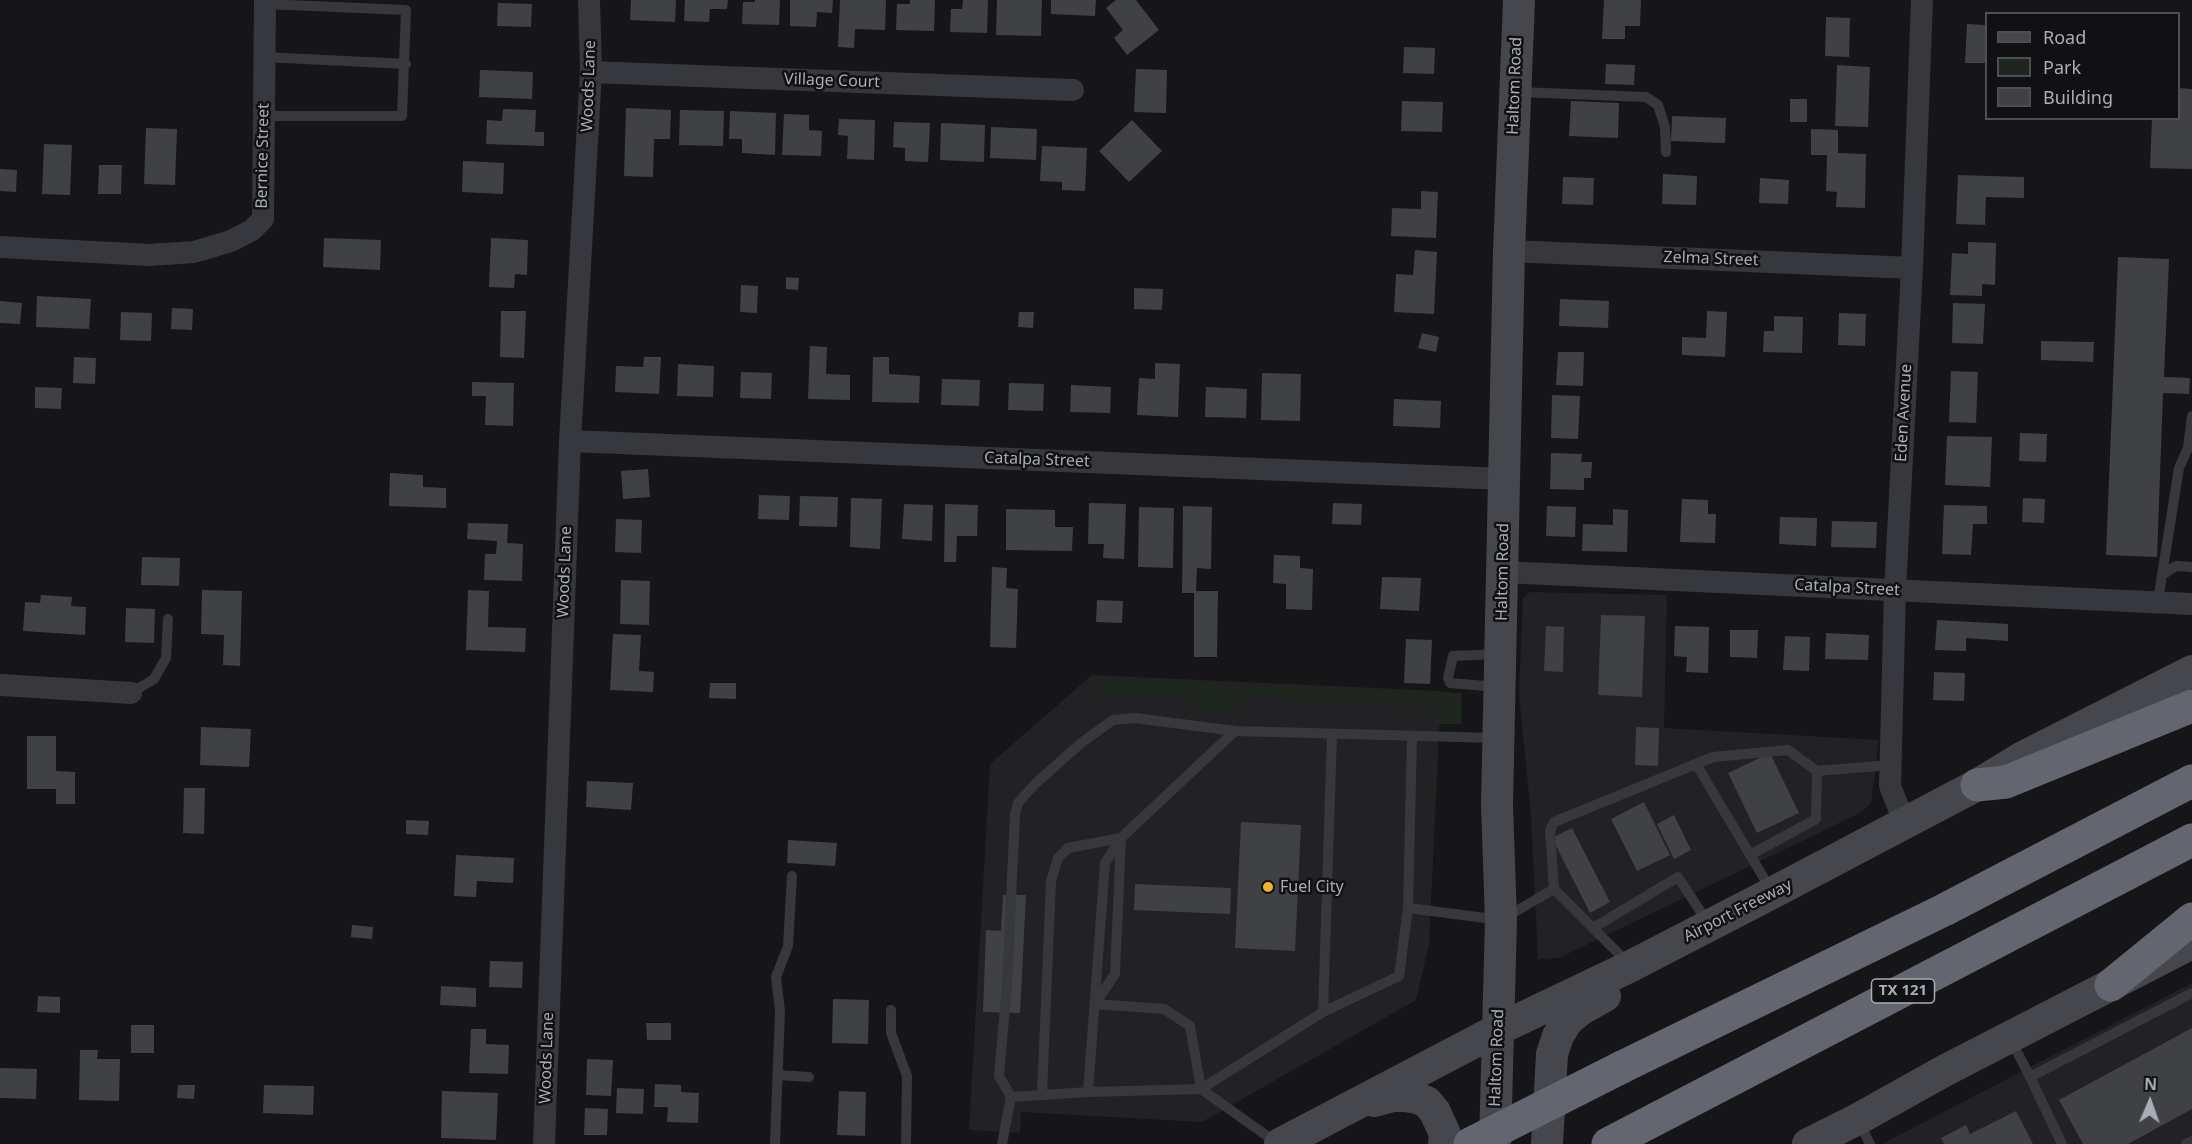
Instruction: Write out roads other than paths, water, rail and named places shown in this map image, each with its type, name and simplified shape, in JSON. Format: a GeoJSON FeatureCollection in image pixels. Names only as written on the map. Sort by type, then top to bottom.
{"type":"FeatureCollection","features":[{"type":"Feature","properties":{"kind":"highway"},"geometry":{"type":"LineString","coordinates":[[1977,785],[2006,782],[2192,706]]}},
{"type":"Feature","properties":{"kind":"highway"},"geometry":{"type":"LineString","coordinates":[[1470,1144],[1944,910],[2192,781]]}},
{"type":"Feature","properties":{"kind":"highway","name":"TX 121"},"geometry":{"type":"LineString","coordinates":[[1611,1143],[2192,840]]}},
{"type":"Feature","properties":{"kind":"highway"},"geometry":{"type":"LineString","coordinates":[[2111,985],[2192,919]]}},
{"type":"Feature","properties":{"kind":"main road","name":"Haltom Road"},"geometry":{"type":"LineString","coordinates":[[1495,1144],[1501,920],[1497,804],[1509,251],[1519,0]]}},
{"type":"Feature","properties":{"kind":"main road","name":"Airport Freeway"},"geometry":{"type":"LineString","coordinates":[[1279,1144],[1498,1029],[1631,966],[1773,893],[1977,785],[2023,757],[2192,671]]}},
{"type":"Feature","properties":{"kind":"main road"},"geometry":{"type":"LineString","coordinates":[[1808,1144],[1864,1132],[2009,1038],[2192,943]]}},
{"type":"Feature","properties":{"kind":"main road"},"geometry":{"type":"LineString","coordinates":[[1547,1144],[1551,1054],[1558,1036],[1567,1021],[1609,994],[1631,966]]}},
{"type":"Feature","properties":{"kind":"main road"},"geometry":{"type":"LineString","coordinates":[[1347,1109],[1393,1096],[1417,1098],[1427,1102],[1435,1112],[1445,1134],[1444,1144]]}},
{"type":"Feature","properties":{"kind":"street","name":"Woods Lane"},"geometry":{"type":"LineString","coordinates":[[544,1144],[570,441],[591,72],[589,0]]}},
{"type":"Feature","properties":{"kind":"street","name":"Eden Avenue"},"geometry":{"type":"LineString","coordinates":[[1905,824],[1890,786],[1890,765],[1895,590],[1912,268],[1922,0]]}},
{"type":"Feature","properties":{"kind":"street","name":"Bernice Street"},"geometry":{"type":"LineString","coordinates":[[0,247],[149,255],[194,252],[231,242],[252,230],[263,219],[265,2]]}},
{"type":"Feature","properties":{"kind":"street","name":"Village Court"},"geometry":{"type":"LineString","coordinates":[[591,72],[1073,90]]}},
{"type":"Feature","properties":{"kind":"street","name":"Zelma Street"},"geometry":{"type":"LineString","coordinates":[[1509,251],[1912,268]]}},
{"type":"Feature","properties":{"kind":"street","name":"Catalpa Street"},"geometry":{"type":"LineString","coordinates":[[570,441],[1505,479]]}},
{"type":"Feature","properties":{"kind":"street","name":"Catalpa Street"},"geometry":{"type":"LineString","coordinates":[[1503,572],[2192,604]]}},
{"type":"Feature","properties":{"kind":"street"},"geometry":{"type":"LineString","coordinates":[[0,685],[131,693]]}},
{"type":"Feature","properties":{"kind":"lane"},"geometry":{"type":"LineString","coordinates":[[264,116],[402,116],[406,5],[265,2]]}},
{"type":"Feature","properties":{"kind":"lane"},"geometry":{"type":"LineString","coordinates":[[264,57],[405,64]]}},
{"type":"Feature","properties":{"kind":"lane"},"geometry":{"type":"LineString","coordinates":[[1515,92],[1646,98],[1658,105],[1665,127],[1666,152]]}},
{"type":"Feature","properties":{"kind":"lane"},"geometry":{"type":"LineString","coordinates":[[2158,602],[2179,468],[2188,448],[2192,416]]}},
{"type":"Feature","properties":{"kind":"lane"},"geometry":{"type":"LineString","coordinates":[[2162,575],[2176,566],[2192,567]]}},
{"type":"Feature","properties":{"kind":"lane"},"geometry":{"type":"LineString","coordinates":[[131,693],[154,679],[166,658],[168,620]]}},
{"type":"Feature","properties":{"kind":"lane"},"geometry":{"type":"LineString","coordinates":[[1500,687],[1450,682],[1448,678],[1453,656],[1501,654]]}},
{"type":"Feature","properties":{"kind":"lane"},"geometry":{"type":"LineString","coordinates":[[1002,1144],[1011,1097],[999,1076],[1007,985],[1015,814],[1018,802],[1035,783],[1081,743],[1113,720],[1135,718],[1235,731],[1499,738]]}},
{"type":"Feature","properties":{"kind":"lane"},"geometry":{"type":"LineString","coordinates":[[1088,1092],[1105,863],[1121,838],[1235,731]]}},
{"type":"Feature","properties":{"kind":"lane"},"geometry":{"type":"LineString","coordinates":[[1323,1012],[1332,734]]}},
{"type":"Feature","properties":{"kind":"lane"},"geometry":{"type":"LineString","coordinates":[[1011,1097],[1201,1089],[1323,1012],[1399,976],[1408,908],[1412,736]]}},
{"type":"Feature","properties":{"kind":"lane"},"geometry":{"type":"LineString","coordinates":[[1631,966],[1554,890],[1550,830],[1554,822],[1713,757],[1788,750],[1817,771],[1890,765]]}},
{"type":"Feature","properties":{"kind":"lane"},"geometry":{"type":"LineString","coordinates":[[1696,764],[1773,893]]}},
{"type":"Feature","properties":{"kind":"lane"},"geometry":{"type":"LineString","coordinates":[[1750,855],[1816,819],[1817,771]]}},
{"type":"Feature","properties":{"kind":"lane"},"geometry":{"type":"LineString","coordinates":[[1095,1004],[1114,974],[1121,838]]}},
{"type":"Feature","properties":{"kind":"lane"},"geometry":{"type":"LineString","coordinates":[[1042,1095],[1051,881],[1058,858],[1068,848],[1121,838]]}},
{"type":"Feature","properties":{"kind":"lane"},"geometry":{"type":"LineString","coordinates":[[775,1144],[780,1011],[776,977],[788,946],[792,876]]}},
{"type":"Feature","properties":{"kind":"lane"},"geometry":{"type":"LineString","coordinates":[[1593,928],[1678,877],[1709,925]]}},
{"type":"Feature","properties":{"kind":"lane"},"geometry":{"type":"LineString","coordinates":[[1408,908],[1501,920],[1554,890]]}},
{"type":"Feature","properties":{"kind":"lane"},"geometry":{"type":"LineString","coordinates":[[2030,1077],[2192,993]]}},
{"type":"Feature","properties":{"kind":"lane"},"geometry":{"type":"LineString","coordinates":[[1095,1004],[1164,1009],[1190,1026],[1201,1089],[1279,1144]]}},
{"type":"Feature","properties":{"kind":"lane"},"geometry":{"type":"LineString","coordinates":[[891,1010],[891,1033],[908,1076],[906,1144]]}},
{"type":"Feature","properties":{"kind":"lane"},"geometry":{"type":"LineString","coordinates":[[2009,1038],[2062,1144]]}},
{"type":"Feature","properties":{"kind":"lane"},"geometry":{"type":"LineString","coordinates":[[777,1075],[809,1077]]}},
{"type":"Feature","properties":{"kind":"lane"},"geometry":{"type":"LineString","coordinates":[[2186,1144],[2192,1141]]}},
{"type":"Feature","properties":{"kind":"place","name":"Fuel City"},"geometry":{"type":"Point","coordinates":[1268,887]}}]}
